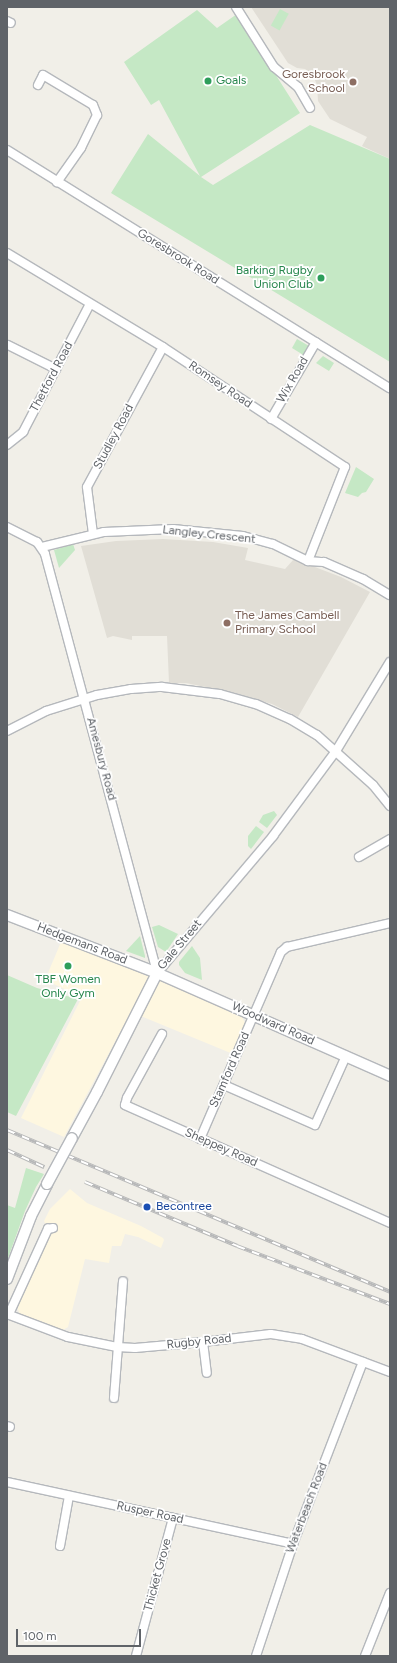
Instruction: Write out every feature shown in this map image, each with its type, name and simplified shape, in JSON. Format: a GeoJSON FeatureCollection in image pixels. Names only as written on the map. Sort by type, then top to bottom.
{"type":"FeatureCollection","features":[{"type":"Feature","properties":{"kind":"street"},"geometry":{"type":"LineString","coordinates":[[236,7],[274,67],[298,87],[310,108]]}},
{"type":"Feature","properties":{"kind":"street"},"geometry":{"type":"LineString","coordinates":[[38,85],[43,75],[93,105],[97,115],[81,148],[57,182]]}},
{"type":"Feature","properties":{"kind":"street","name":"Goresbrook Road"},"geometry":{"type":"LineString","coordinates":[[7,150],[390,388]]}},
{"type":"Feature","properties":{"kind":"street","name":"Romsey Road"},"geometry":{"type":"LineString","coordinates":[[7,253],[163,347],[345,466],[308,561]]}},
{"type":"Feature","properties":{"kind":"street","name":"Thetford Road"},"geometry":{"type":"LineString","coordinates":[[7,445],[23,432],[90,304]]}},
{"type":"Feature","properties":{"kind":"street","name":"Wix Road"},"geometry":{"type":"LineString","coordinates":[[271,419],[316,342]]}},
{"type":"Feature","properties":{"kind":"street"},"geometry":{"type":"LineString","coordinates":[[8,344],[56,369]]}},
{"type":"Feature","properties":{"kind":"street","name":"Studley Road"},"geometry":{"type":"LineString","coordinates":[[93,534],[87,487],[163,347]]}},
{"type":"Feature","properties":{"kind":"street"},"geometry":{"type":"LineString","coordinates":[[7,526],[42,546]]}},
{"type":"Feature","properties":{"kind":"street","name":"Langley Crescent"},"geometry":{"type":"LineString","coordinates":[[42,546],[93,534],[173,530],[243,536],[273,544],[308,561],[324,562],[363,579],[390,595]]}},
{"type":"Feature","properties":{"kind":"street","name":"Amesbury Road"},"geometry":{"type":"LineString","coordinates":[[42,546],[62,613],[157,973]]}},
{"type":"Feature","properties":{"kind":"street","name":"Gale Street"},"geometry":{"type":"LineString","coordinates":[[7,1279],[31,1216],[97,1092],[157,973],[273,836],[336,750],[390,662]]}},
{"type":"Feature","properties":{"kind":"street"},"geometry":{"type":"LineString","coordinates":[[7,731],[46,711],[84,698],[131,689],[162,688],[220,694],[256,704],[290,719],[317,735],[336,750],[373,785],[390,806]]}},
{"type":"Feature","properties":{"kind":"street"},"geometry":{"type":"LineString","coordinates":[[360,857],[390,839]]}},
{"type":"Feature","properties":{"kind":"street","name":"Hedgemans Road"},"geometry":{"type":"LineString","coordinates":[[7,915],[157,973]]}},
{"type":"Feature","properties":{"kind":"street","name":"Stamford Road"},"geometry":{"type":"LineString","coordinates":[[200,1139],[281,952],[287,947],[390,923]]}},
{"type":"Feature","properties":{"kind":"street","name":"Woodward Road"},"geometry":{"type":"LineString","coordinates":[[157,973],[390,1076]]}},
{"type":"Feature","properties":{"kind":"street","name":"Sheppey Road"},"geometry":{"type":"LineString","coordinates":[[162,1034],[127,1098],[125,1105],[390,1223]]}},
{"type":"Feature","properties":{"kind":"street"},"geometry":{"type":"LineString","coordinates":[[224,1085],[315,1125],[346,1056]]}},
{"type":"Feature","properties":{"kind":"street"},"geometry":{"type":"LineString","coordinates":[[8,1314],[48,1229],[53,1228]]}},
{"type":"Feature","properties":{"kind":"street"},"geometry":{"type":"LineString","coordinates":[[114,1398],[122,1281]]}},
{"type":"Feature","properties":{"kind":"street","name":"Rugby Road"},"geometry":{"type":"LineString","coordinates":[[8,1314],[68,1337],[117,1347],[135,1348],[270,1334],[302,1339],[390,1372]]}},
{"type":"Feature","properties":{"kind":"street"},"geometry":{"type":"LineString","coordinates":[[203,1342],[207,1373]]}},
{"type":"Feature","properties":{"kind":"street","name":"Waterbeach Road"},"geometry":{"type":"LineString","coordinates":[[256,1656],[293,1544],[364,1362]]}},
{"type":"Feature","properties":{"kind":"street","name":"Rusper Road"},"geometry":{"type":"LineString","coordinates":[[7,1482],[293,1544]]}},
{"type":"Feature","properties":{"kind":"street"},"geometry":{"type":"LineString","coordinates":[[60,1546],[69,1496]]}},
{"type":"Feature","properties":{"kind":"street","name":"Thicket Grove"},"geometry":{"type":"LineString","coordinates":[[136,1656],[173,1518]]}},
{"type":"Feature","properties":{"kind":"street"},"geometry":{"type":"LineString","coordinates":[[365,1656],[390,1593]]}},
{"type":"Feature","properties":{"kind":"shaded area","name":"Goresbrook School"},"geometry":{"type":"Polygon","coordinates":[[[251,7],[390,7],[390,159],[362,146],[367,137],[330,119],[318,101],[317,85],[313,75],[305,69],[297,68],[288,63],[251,7]]]}},
{"type":"Feature","properties":{"kind":"shaded area","name":"The James Cambell Primary School"},"geometry":{"type":"Polygon","coordinates":[[[163,539],[213,542],[248,548],[245,560],[285,569],[294,559],[341,577],[370,592],[298,717],[272,704],[235,693],[186,683],[169,683],[167,636],[132,636],[132,640],[113,636],[107,638],[81,546],[116,541],[163,539]]]}},
{"type":"Feature","properties":{"kind":"shaded area"},"geometry":{"type":"Polygon","coordinates":[[[61,942],[141,973],[241,1015],[246,1025],[233,1054],[131,1012],[64,1137],[21,1118],[82,997],[45,980],[61,942]]]}},
{"type":"Feature","properties":{"kind":"shaded area"},"geometry":{"type":"Polygon","coordinates":[[[70,1189],[87,1203],[141,1226],[164,1240],[161,1248],[138,1237],[125,1234],[121,1246],[112,1246],[109,1263],[85,1259],[68,1327],[63,1330],[20,1315],[17,1306],[50,1233],[44,1221],[50,1209],[70,1189]]]}},
{"type":"Feature","properties":{"kind":"green space"},"geometry":{"type":"Polygon","coordinates":[[[280,9],[289,14],[280,30],[271,26],[280,9]]]}},
{"type":"Feature","properties":{"kind":"green space","name":"Barking Rugby Union Club"},"geometry":{"type":"Polygon","coordinates":[[[197,10],[217,28],[237,14],[300,113],[201,177],[213,185],[310,125],[390,159],[390,362],[111,193],[148,134],[200,176],[159,100],[151,105],[124,62],[197,10]]]}},
{"type":"Feature","properties":{"kind":"green space"},"geometry":{"type":"Polygon","coordinates":[[[297,339],[309,346],[305,356],[292,348],[297,339]]]}},
{"type":"Feature","properties":{"kind":"green space"},"geometry":{"type":"Polygon","coordinates":[[[323,356],[334,363],[329,371],[316,363],[323,356]]]}},
{"type":"Feature","properties":{"kind":"green space"},"geometry":{"type":"Polygon","coordinates":[[[356,467],[374,479],[366,492],[362,493],[358,497],[345,493],[356,467]]]}},
{"type":"Feature","properties":{"kind":"green space"},"geometry":{"type":"Polygon","coordinates":[[[73,544],[75,550],[59,568],[54,550],[73,544]]]}},
{"type":"Feature","properties":{"kind":"green space"},"geometry":{"type":"Polygon","coordinates":[[[274,811],[277,815],[267,828],[259,822],[263,815],[274,811]]]}},
{"type":"Feature","properties":{"kind":"green space"},"geometry":{"type":"Polygon","coordinates":[[[256,826],[264,832],[251,849],[248,846],[248,836],[256,826]]]}},
{"type":"Feature","properties":{"kind":"green space"},"geometry":{"type":"Polygon","coordinates":[[[159,925],[178,934],[166,952],[158,947],[152,927],[159,925]]]}},
{"type":"Feature","properties":{"kind":"green space"},"geometry":{"type":"Polygon","coordinates":[[[140,936],[145,956],[145,958],[126,951],[140,936]]]}},
{"type":"Feature","properties":{"kind":"green space"},"geometry":{"type":"Polygon","coordinates":[[[192,946],[200,958],[202,980],[185,973],[179,965],[179,962],[192,946]]]}},
{"type":"Feature","properties":{"kind":"green space"},"geometry":{"type":"Polygon","coordinates":[[[7,975],[37,988],[78,999],[16,1116],[7,1112],[7,975]]]}},
{"type":"Feature","properties":{"kind":"green space"},"geometry":{"type":"Polygon","coordinates":[[[26,1168],[44,1174],[25,1211],[7,1261],[7,1205],[15,1208],[26,1168]]]}},
{"type":"Feature","properties":{"kind":"railway"},"geometry":{"type":"LineString","coordinates":[[7,1130],[390,1292]]}},
{"type":"Feature","properties":{"kind":"railway"},"geometry":{"type":"LineString","coordinates":[[7,1150],[44,1167]]}},
{"type":"Feature","properties":{"kind":"railway"},"geometry":{"type":"LineString","coordinates":[[85,1182],[237,1246],[390,1304]]}},
{"type":"Feature","properties":{"kind":"place","name":"Goals"},"geometry":{"type":"Point","coordinates":[208,81]}},
{"type":"Feature","properties":{"kind":"place","name":"Goresbrook School"},"geometry":{"type":"Point","coordinates":[353,82]}},
{"type":"Feature","properties":{"kind":"place","name":"Barking Rugby Union Club"},"geometry":{"type":"Point","coordinates":[321,278]}},
{"type":"Feature","properties":{"kind":"place","name":"The James Cambell Primary School"},"geometry":{"type":"Point","coordinates":[227,623]}},
{"type":"Feature","properties":{"kind":"place","name":"TBF Women Only Gym"},"geometry":{"type":"Point","coordinates":[68,966]}},
{"type":"Feature","properties":{"kind":"place","name":"Becontree"},"geometry":{"type":"Point","coordinates":[147,1207]}}]}
